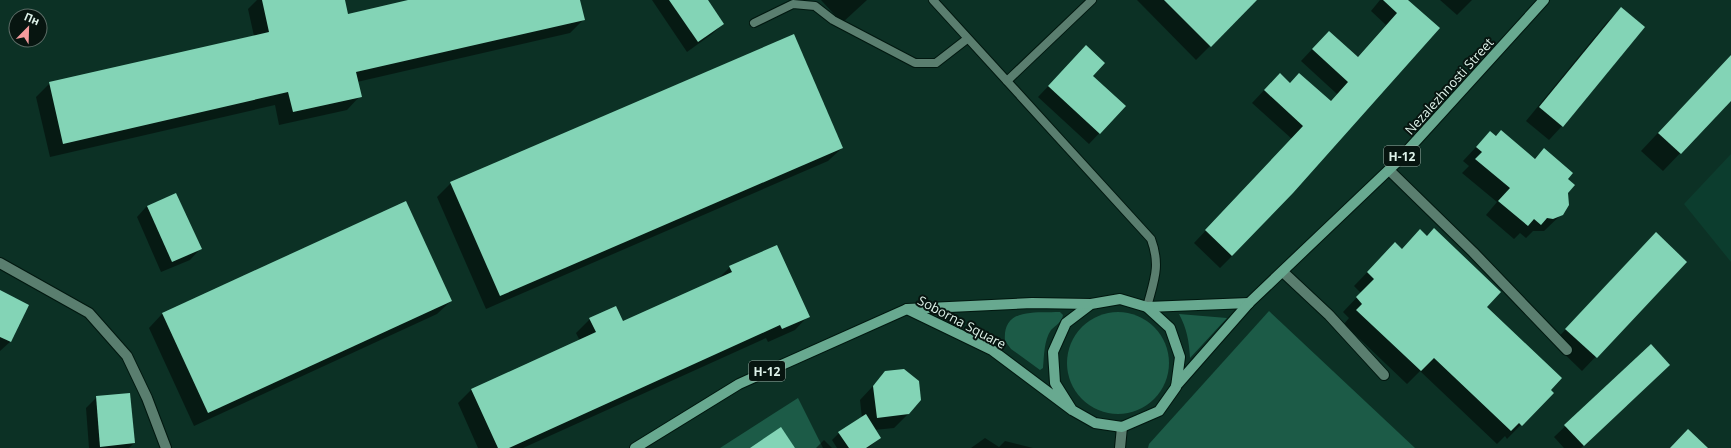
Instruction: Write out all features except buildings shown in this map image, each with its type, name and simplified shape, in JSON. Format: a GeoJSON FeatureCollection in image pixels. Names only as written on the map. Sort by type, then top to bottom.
{"type":"FeatureCollection","features":[{"type":"Feature","properties":{"kind":"main road","name":"Nezalezhnosti Street"},"geometry":{"type":"LineString","coordinates":[[1249,303],[1388,170],[1544,0]]}},
{"type":"Feature","properties":{"kind":"main road","name":"Soborna Square"},"geometry":{"type":"LineString","coordinates":[[907,309],[1032,303],[1091,304],[1120,299],[1148,307],[1249,303]]}},
{"type":"Feature","properties":{"kind":"main road","name":"Soborna Square"},"geometry":{"type":"LineString","coordinates":[[907,309],[992,350],[1072,410],[1095,423],[1122,427],[1159,411],[1176,387],[1249,303]]}},
{"type":"Feature","properties":{"kind":"main road","name":"Soborna Square"},"geometry":{"type":"LineString","coordinates":[[1072,410],[1055,383],[1053,352],[1066,323],[1091,304]]}},
{"type":"Feature","properties":{"kind":"main road","name":"Soborna Square"},"geometry":{"type":"LineString","coordinates":[[1148,307],[1170,328],[1180,357],[1176,387]]}},
{"type":"Feature","properties":{"kind":"main road","name":"Н-12"},"geometry":{"type":"LineString","coordinates":[[635,448],[739,384],[907,309]]}},
{"type":"Feature","properties":{"kind":"street"},"geometry":{"type":"LineString","coordinates":[[1388,170],[1473,252],[1567,350]]}},
{"type":"Feature","properties":{"kind":"street"},"geometry":{"type":"LineString","coordinates":[[0,263],[89,313],[127,356],[147,398],[166,448]]}},
{"type":"Feature","properties":{"kind":"street"},"geometry":{"type":"LineString","coordinates":[[1283,272],[1329,315],[1384,375]]}},
{"type":"Feature","properties":{"kind":"street"},"geometry":{"type":"LineString","coordinates":[[1120,448],[1122,427]]}},
{"type":"Feature","properties":{"kind":"lane"},"geometry":{"type":"LineString","coordinates":[[933,0],[1151,239],[1156,252],[1157,267],[1148,307]]}},
{"type":"Feature","properties":{"kind":"lane"},"geometry":{"type":"LineString","coordinates":[[1007,81],[1092,0]]}},
{"type":"Feature","properties":{"kind":"lane"},"geometry":{"type":"LineString","coordinates":[[754,23],[793,4],[815,6],[833,20],[915,63],[936,63],[967,39]]}},
{"type":"Feature","properties":{"kind":"shaded area"},"geometry":{"type":"Polygon","coordinates":[[[1731,154],[1731,262],[1684,204],[1731,154]]]}},
{"type":"Feature","properties":{"kind":"shaded area"},"geometry":{"type":"Polygon","coordinates":[[[1269,311],[1415,448],[1148,448],[1149,444],[1269,311]]]}},
{"type":"Feature","properties":{"kind":"shaded area"},"geometry":{"type":"Polygon","coordinates":[[[1060,312],[1063,315],[1060,322],[1051,330],[1047,338],[1043,368],[1040,370],[1011,349],[1005,341],[1006,330],[1009,322],[1015,317],[1022,314],[1031,313],[1060,312]]]}},
{"type":"Feature","properties":{"kind":"shaded area"},"geometry":{"type":"Polygon","coordinates":[[[1118,312],[1137,316],[1154,327],[1165,344],[1169,363],[1165,382],[1154,399],[1137,410],[1118,414],[1099,410],[1082,399],[1071,382],[1067,363],[1071,344],[1082,327],[1099,316],[1118,312]]]}},
{"type":"Feature","properties":{"kind":"shaded area"},"geometry":{"type":"Polygon","coordinates":[[[1179,314],[1227,318],[1190,358],[1187,335],[1179,314]]]}},
{"type":"Feature","properties":{"kind":"shaded area"},"geometry":{"type":"Polygon","coordinates":[[[798,398],[823,448],[720,448],[798,398]]]}}]}
